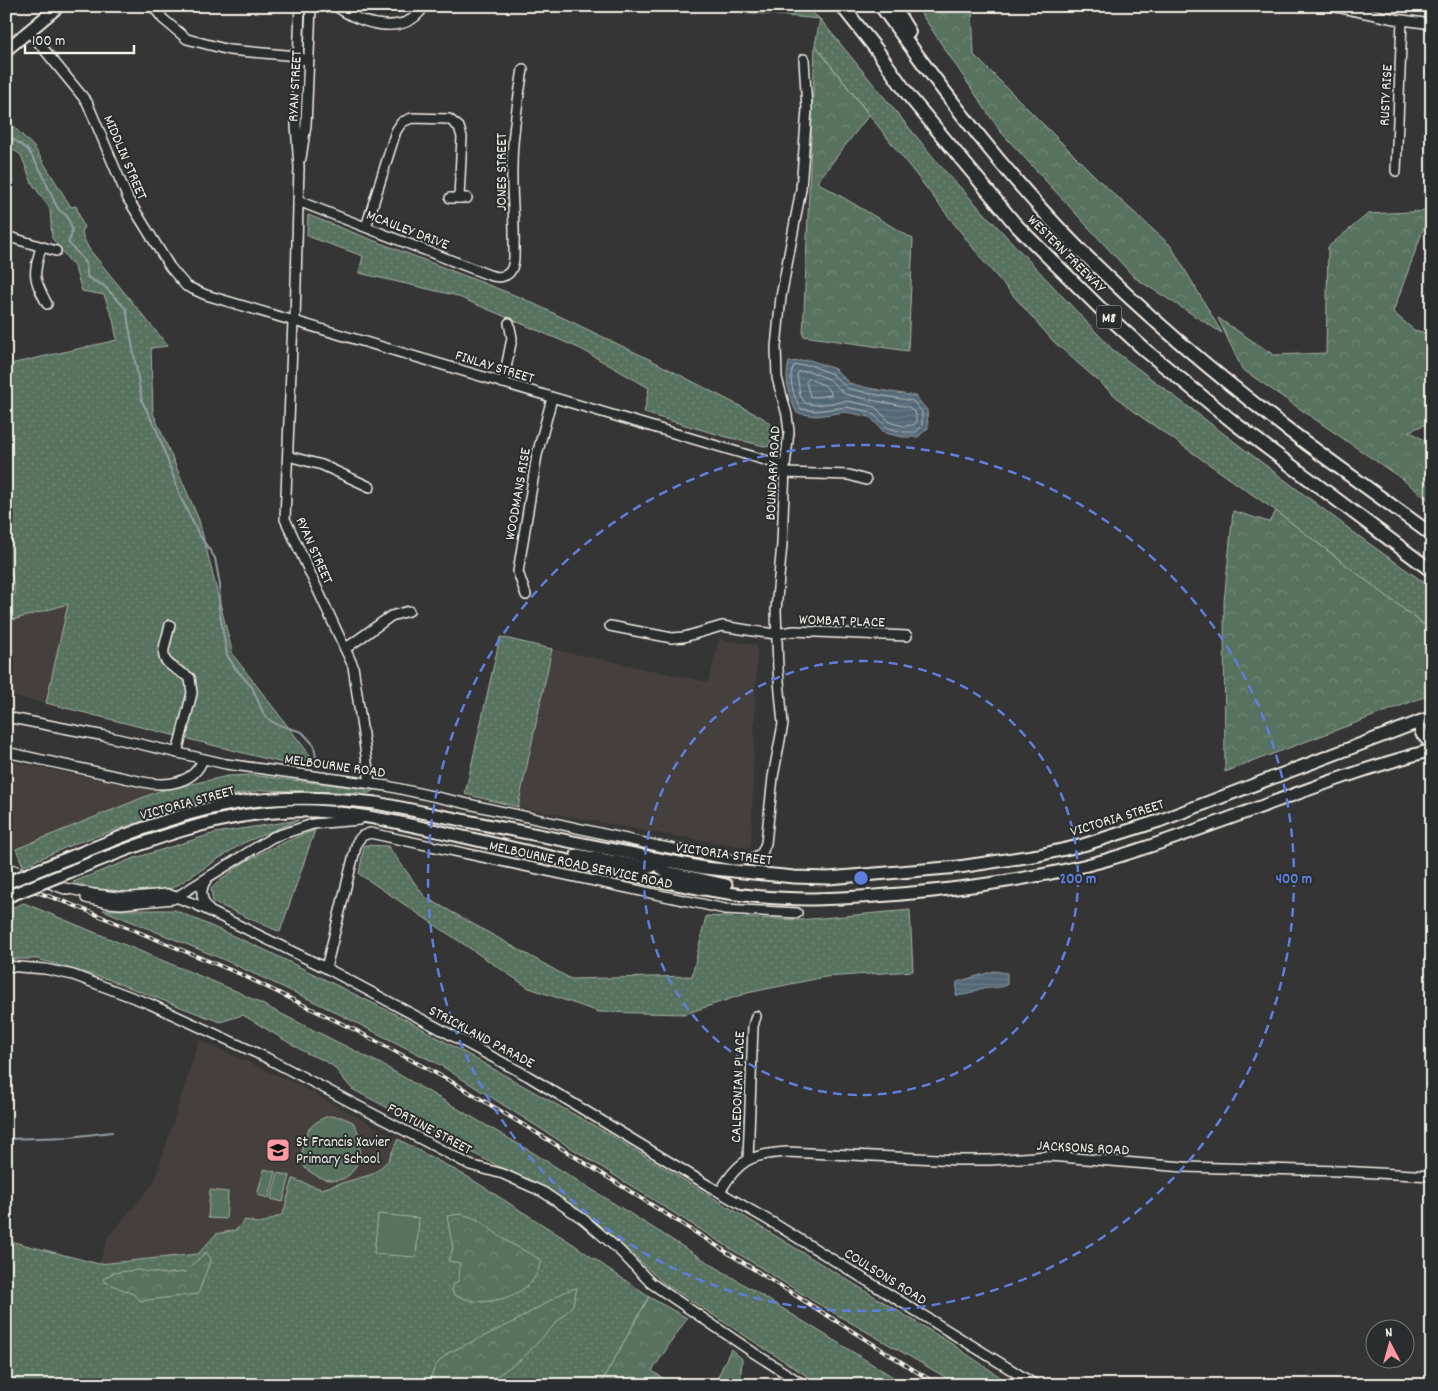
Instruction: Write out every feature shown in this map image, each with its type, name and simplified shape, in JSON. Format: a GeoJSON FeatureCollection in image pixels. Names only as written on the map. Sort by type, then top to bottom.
{"type":"FeatureCollection","features":[{"type":"Feature","properties":{"kind":"highway"},"geometry":{"type":"LineString","coordinates":[[835,6],[876,49]]}},
{"type":"Feature","properties":{"kind":"highway","name":"WESTERN FREEWAY"},"geometry":{"type":"LineString","coordinates":[[842,6],[910,96],[1016,225],[1109,317],[1145,350],[1237,425],[1432,570]]}},
{"type":"Feature","properties":{"kind":"highway","name":"WESTERN FREEWAY"},"geometry":{"type":"LineString","coordinates":[[881,6],[948,98],[1028,194],[1081,250],[1190,351],[1281,425],[1432,535]]}},
{"type":"Feature","properties":{"kind":"highway"},"geometry":{"type":"LineString","coordinates":[[894,6],[948,98]]}},
{"type":"Feature","properties":{"kind":"main road"},"geometry":{"type":"LineString","coordinates":[[6,50],[60,6]]}},
{"type":"Feature","properties":{"kind":"main road"},"geometry":{"type":"LineString","coordinates":[[1426,720],[1422,734],[1432,746]]}},
{"type":"Feature","properties":{"kind":"main road","name":"VICTORIA STREET"},"geometry":{"type":"LineString","coordinates":[[6,883],[146,828],[212,808],[250,801],[302,798],[341,799],[376,803],[704,868],[735,872],[828,878],[959,867],[1030,856],[1083,844],[1159,821],[1426,720]]}},
{"type":"Feature","properties":{"kind":"main road","name":"VICTORIA STREET"},"geometry":{"type":"LineString","coordinates":[[6,897],[172,833],[210,822],[290,811],[336,812],[425,828],[678,884],[740,894],[786,899],[864,897],[949,889],[1000,882],[1082,866],[1148,846],[1354,772],[1432,750]]}},
{"type":"Feature","properties":{"kind":"main road"},"geometry":{"type":"LineString","coordinates":[[425,828],[638,866],[652,866],[658,859]]}},
{"type":"Feature","properties":{"kind":"main road"},"geometry":{"type":"LineString","coordinates":[[658,859],[660,867],[667,872],[786,899]]}},
{"type":"Feature","properties":{"kind":"street"},"geometry":{"type":"LineString","coordinates":[[153,6],[163,19],[187,39],[229,50],[298,56],[301,59],[309,60]]}},
{"type":"Feature","properties":{"kind":"street","name":"RYAN STREET"},"geometry":{"type":"LineString","coordinates":[[300,6],[296,136],[299,167],[298,201],[284,519],[353,666],[370,783]]}},
{"type":"Feature","properties":{"kind":"street"},"geometry":{"type":"LineString","coordinates":[[336,6],[361,20],[393,25],[413,19],[424,6]]}},
{"type":"Feature","properties":{"kind":"street"},"geometry":{"type":"LineString","coordinates":[[1332,6],[1432,24]]}},
{"type":"Feature","properties":{"kind":"street","name":"RYAN STREET"},"geometry":{"type":"LineString","coordinates":[[299,167],[306,125],[312,7]]}},
{"type":"Feature","properties":{"kind":"street","name":"RUSTY RISE"},"geometry":{"type":"LineString","coordinates":[[1396,171],[1402,20]]}},
{"type":"Feature","properties":{"kind":"street","name":"MIDDLIN STREET"},"geometry":{"type":"LineString","coordinates":[[29,31],[87,102],[124,191],[136,214],[174,273],[186,286],[197,292]]}},
{"type":"Feature","properties":{"kind":"street","name":"BOUNDARY ROAD"},"geometry":{"type":"LineString","coordinates":[[755,857],[762,853],[766,843],[773,778],[783,724],[776,634],[776,602],[782,544],[789,427],[776,378],[776,347],[781,297],[801,189],[806,109],[804,58]]}},
{"type":"Feature","properties":{"kind":"street","name":"JONES STREET"},"geometry":{"type":"LineString","coordinates":[[508,274],[513,266],[514,252],[513,143],[523,69]]}},
{"type":"Feature","properties":{"kind":"street"},"geometry":{"type":"LineString","coordinates":[[366,227],[396,131],[401,123],[408,119],[449,119],[459,126],[462,137],[459,198]]}},
{"type":"Feature","properties":{"kind":"street","name":"MCAULEY DRIVE"},"geometry":{"type":"LineString","coordinates":[[298,201],[492,276],[500,277],[508,274]]}},
{"type":"Feature","properties":{"kind":"street"},"geometry":{"type":"LineString","coordinates":[[6,236],[56,251]]}},
{"type":"Feature","properties":{"kind":"street"},"geometry":{"type":"LineString","coordinates":[[41,247],[35,270],[35,279],[47,304]]}},
{"type":"Feature","properties":{"kind":"street","name":"FINLAY STREET"},"geometry":{"type":"LineString","coordinates":[[197,292],[785,469],[849,475],[866,480]]}},
{"type":"Feature","properties":{"kind":"street"},"geometry":{"type":"LineString","coordinates":[[503,383],[512,338],[509,323]]}},
{"type":"Feature","properties":{"kind":"street","name":"WOODMANS RISE"},"geometry":{"type":"LineString","coordinates":[[526,595],[518,572],[537,455],[552,398]]}},
{"type":"Feature","properties":{"kind":"street"},"geometry":{"type":"LineString","coordinates":[[288,456],[322,465],[370,487]]}},
{"type":"Feature","properties":{"kind":"street"},"geometry":{"type":"LineString","coordinates":[[345,648],[391,616],[409,611]]}},
{"type":"Feature","properties":{"kind":"street"},"geometry":{"type":"LineString","coordinates":[[170,625],[163,652],[164,659],[168,664],[190,678],[192,693],[177,754]]}},
{"type":"Feature","properties":{"kind":"street","name":"WOMBAT PLACE"},"geometry":{"type":"LineString","coordinates":[[610,626],[672,638],[684,637],[722,626],[776,634],[794,631],[908,636]]}},
{"type":"Feature","properties":{"kind":"street","name":"MELBOURNE ROAD"},"geometry":{"type":"LineString","coordinates":[[6,717],[105,736],[203,759],[370,783],[658,846],[733,860],[755,857]]}},
{"type":"Feature","properties":{"kind":"street"},"geometry":{"type":"LineString","coordinates":[[6,752],[150,784],[176,782],[190,777],[198,770],[203,759]]}},
{"type":"Feature","properties":{"kind":"street"},"geometry":{"type":"LineString","coordinates":[[179,897],[262,843],[302,826],[342,820],[387,821]]}},
{"type":"Feature","properties":{"kind":"street","name":"MELBOURNE ROAD SERVICE ROAD"},"geometry":{"type":"LineString","coordinates":[[326,968],[355,848],[366,833],[725,910],[797,914]]}},
{"type":"Feature","properties":{"kind":"street"},"geometry":{"type":"LineString","coordinates":[[658,846],[658,859]]}},
{"type":"Feature","properties":{"kind":"street","name":"STRICKLAND PARADE"},"geometry":{"type":"LineString","coordinates":[[6,867],[89,899],[121,904],[170,902],[219,916]]}},
{"type":"Feature","properties":{"kind":"street"},"geometry":{"type":"LineString","coordinates":[[211,876],[203,884],[202,895],[206,907],[219,916]]}},
{"type":"Feature","properties":{"kind":"street","name":"STRICKLAND PARADE"},"geometry":{"type":"LineString","coordinates":[[60,887],[107,896],[132,897],[162,894],[179,897],[326,968],[535,1080],[720,1192]]}},
{"type":"Feature","properties":{"kind":"street","name":"STRICKLAND PARADE"},"geometry":{"type":"LineString","coordinates":[[156,902],[179,897]]}},
{"type":"Feature","properties":{"kind":"street","name":"FORTUNE STREET"},"geometry":{"type":"LineString","coordinates":[[6,966],[45,969],[73,975],[150,1004],[264,1057],[470,1165],[502,1174],[543,1192],[583,1219],[619,1250],[651,1283],[804,1385]]}},
{"type":"Feature","properties":{"kind":"street","name":"CALEDONIAN PLACE"},"geometry":{"type":"LineString","coordinates":[[748,1160],[753,1026],[756,1016]]}},
{"type":"Feature","properties":{"kind":"street","name":"JACKSONS ROAD"},"geometry":{"type":"LineString","coordinates":[[720,1192],[734,1170],[748,1160],[766,1154],[788,1152],[966,1160],[1049,1156],[1184,1167],[1340,1171],[1432,1176]]}},
{"type":"Feature","properties":{"kind":"street","name":"COULSONS ROAD"},"geometry":{"type":"LineString","coordinates":[[720,1192],[1036,1385]]}},
{"type":"Feature","properties":{"kind":"shaded area"},"geometry":{"type":"Polygon","coordinates":[[[68,604],[46,703],[6,695],[6,622],[68,604]]]}},
{"type":"Feature","properties":{"kind":"shaded area"},"geometry":{"type":"Polygon","coordinates":[[[719,639],[757,645],[751,848],[518,807],[552,649],[708,682],[719,639]]]}},
{"type":"Feature","properties":{"kind":"shaded area"},"geometry":{"type":"Polygon","coordinates":[[[6,761],[159,791],[16,849],[6,846],[6,761]]]}},
{"type":"Feature","properties":{"kind":"shaded area","name":"St Francis Xavier Primary School"},"geometry":{"type":"Polygon","coordinates":[[[199,1040],[295,1083],[398,1139],[388,1161],[373,1174],[321,1189],[283,1214],[261,1224],[245,1221],[236,1230],[216,1234],[198,1254],[99,1264],[108,1237],[154,1183],[199,1040]]]}},
{"type":"Feature","properties":{"kind":"green space"},"geometry":{"type":"Polygon","coordinates":[[[678,6],[805,6],[820,19],[678,6]]]}},
{"type":"Feature","properties":{"kind":"green space"},"geometry":{"type":"Polygon","coordinates":[[[916,6],[972,6],[974,55],[1103,184],[1171,246],[1222,333],[1135,278],[1000,131],[916,6]]]}},
{"type":"Feature","properties":{"kind":"green space"},"geometry":{"type":"Polygon","coordinates":[[[820,19],[943,169],[1112,349],[1364,540],[1432,588],[1432,631],[1276,511],[1130,409],[1054,342],[984,262],[815,45],[820,19]]]}},
{"type":"Feature","properties":{"kind":"green space"},"geometry":{"type":"Polygon","coordinates":[[[815,45],[869,115],[817,182],[913,239],[908,351],[803,336],[815,45]]]}},
{"type":"Feature","properties":{"kind":"green space"},"geometry":{"type":"Polygon","coordinates":[[[6,119],[34,147],[71,207],[76,206],[84,228],[82,229],[83,237],[89,249],[168,346],[151,348],[153,413],[199,520],[233,655],[313,759],[287,764],[46,703],[68,604],[6,622],[6,597],[15,595],[12,574],[6,575],[6,465],[8,464],[10,406],[6,387],[6,365],[117,340],[113,319],[104,295],[82,291],[75,268],[52,238],[50,209],[32,183],[21,155],[6,145],[6,119]]]}},
{"type":"Feature","properties":{"kind":"green space"},"geometry":{"type":"Polygon","coordinates":[[[1430,211],[1393,312],[1414,330],[1432,334],[1432,422],[1409,431],[1429,443],[1432,442],[1432,503],[1402,479],[1242,369],[1218,318],[1274,355],[1326,353],[1328,247],[1368,214],[1430,211]]]}},
{"type":"Feature","properties":{"kind":"green space"},"geometry":{"type":"Polygon","coordinates":[[[308,215],[522,298],[651,360],[763,418],[777,430],[768,447],[644,413],[649,388],[581,349],[454,295],[359,273],[363,256],[307,236],[308,215]]]}},
{"type":"Feature","properties":{"kind":"green space"},"geometry":{"type":"Polygon","coordinates":[[[1233,511],[1269,522],[1276,511],[1432,631],[1432,694],[1225,772],[1224,602],[1233,511]]]}},
{"type":"Feature","properties":{"kind":"green space"},"geometry":{"type":"Polygon","coordinates":[[[500,637],[552,649],[518,807],[465,794],[500,637]]]}},
{"type":"Feature","properties":{"kind":"green space"},"geometry":{"type":"Polygon","coordinates":[[[251,775],[374,790],[369,793],[262,790],[203,801],[76,843],[23,866],[16,849],[159,791],[228,776],[251,775]]]}},
{"type":"Feature","properties":{"kind":"green space"},"geometry":{"type":"Polygon","coordinates":[[[299,820],[243,843],[173,888],[131,892],[91,888],[73,882],[132,859],[215,833],[299,820]]]}},
{"type":"Feature","properties":{"kind":"green space"},"geometry":{"type":"Polygon","coordinates":[[[315,830],[280,932],[213,902],[211,889],[234,869],[273,847],[315,830]]]}},
{"type":"Feature","properties":{"kind":"green space"},"geometry":{"type":"Polygon","coordinates":[[[364,845],[388,846],[425,897],[571,979],[692,976],[706,916],[800,920],[910,910],[913,971],[825,977],[747,993],[685,1014],[599,1012],[529,988],[359,874],[364,845]]]}},
{"type":"Feature","properties":{"kind":"green space"},"geometry":{"type":"Polygon","coordinates":[[[24,903],[236,991],[381,1064],[532,1152],[906,1385],[821,1385],[662,1282],[610,1234],[507,1171],[352,1089],[333,1066],[308,1054],[243,1015],[220,1022],[107,979],[37,959],[6,959],[6,910],[24,903]]]}},
{"type":"Feature","properties":{"kind":"green space"},"geometry":{"type":"Polygon","coordinates":[[[103,910],[175,910],[265,950],[405,1019],[614,1137],[952,1344],[1012,1385],[959,1385],[815,1302],[440,1065],[315,1002],[220,958],[103,910]]]}},
{"type":"Feature","properties":{"kind":"green space"},"geometry":{"type":"Polygon","coordinates":[[[328,1116],[341,1117],[353,1122],[359,1136],[360,1151],[355,1167],[351,1173],[339,1180],[330,1180],[314,1174],[305,1168],[303,1159],[303,1143],[308,1130],[328,1116]]]}},
{"type":"Feature","properties":{"kind":"green space"},"geometry":{"type":"Polygon","coordinates":[[[398,1139],[468,1177],[573,1244],[649,1297],[600,1385],[6,1385],[6,1240],[99,1264],[198,1254],[216,1234],[236,1230],[245,1220],[261,1224],[283,1214],[293,1179],[321,1189],[373,1174],[388,1161],[398,1139]]]}},
{"type":"Feature","properties":{"kind":"green space"},"geometry":{"type":"Polygon","coordinates":[[[264,1169],[276,1172],[269,1198],[257,1195],[264,1169]]]}},
{"type":"Feature","properties":{"kind":"green space"},"geometry":{"type":"Polygon","coordinates":[[[278,1173],[290,1176],[283,1202],[271,1199],[278,1173]]]}},
{"type":"Feature","properties":{"kind":"green space"},"geometry":{"type":"Polygon","coordinates":[[[210,1190],[228,1192],[226,1219],[208,1218],[210,1190]]]}},
{"type":"Feature","properties":{"kind":"green space"},"geometry":{"type":"Polygon","coordinates":[[[378,1214],[419,1218],[416,1257],[374,1254],[378,1214]]]}},
{"type":"Feature","properties":{"kind":"green space"},"geometry":{"type":"Polygon","coordinates":[[[460,1214],[476,1219],[505,1240],[540,1260],[538,1271],[526,1287],[506,1298],[483,1302],[454,1295],[451,1287],[459,1280],[460,1263],[448,1261],[453,1249],[447,1216],[460,1214]]]}},
{"type":"Feature","properties":{"kind":"green space"},"geometry":{"type":"Polygon","coordinates":[[[206,1252],[211,1258],[198,1294],[141,1301],[133,1294],[105,1282],[103,1279],[113,1273],[137,1270],[166,1274],[185,1272],[206,1252]]]}},
{"type":"Feature","properties":{"kind":"green space"},"geometry":{"type":"Polygon","coordinates":[[[577,1288],[573,1305],[523,1358],[483,1385],[427,1385],[436,1365],[448,1353],[512,1323],[566,1291],[577,1288]]]}},
{"type":"Feature","properties":{"kind":"green space"},"geometry":{"type":"Polygon","coordinates":[[[649,1297],[687,1318],[652,1371],[674,1385],[600,1385],[649,1297]]]}},
{"type":"Feature","properties":{"kind":"green space"},"geometry":{"type":"Polygon","coordinates":[[[731,1349],[742,1359],[740,1385],[714,1385],[731,1349]]]}},
{"type":"Feature","properties":{"kind":"water"},"geometry":{"type":"Polygon","coordinates":[[[810,360],[835,369],[849,383],[915,396],[927,410],[928,428],[918,437],[903,437],[885,433],[870,417],[846,412],[816,416],[797,413],[788,388],[789,362],[810,360]]]}},
{"type":"Feature","properties":{"kind":"water"},"geometry":{"type":"Polygon","coordinates":[[[994,971],[1007,973],[1007,985],[983,988],[968,994],[956,995],[957,982],[994,971]]]}},
{"type":"Feature","properties":{"kind":"waterway"},"geometry":{"type":"LineString","coordinates":[[6,134],[28,150],[41,171],[59,210],[67,216],[72,229],[68,242],[85,262],[87,277],[104,286],[126,309],[142,401],[157,431],[181,498],[198,533],[215,558],[220,585],[219,608],[227,655],[235,668],[252,687],[265,717],[276,724],[302,732],[314,745],[316,758]]}},
{"type":"Feature","properties":{"kind":"waterway"},"geometry":{"type":"LineString","coordinates":[[6,1139],[70,1137],[112,1132]]}},
{"type":"Feature","properties":{"kind":"railway"},"geometry":{"type":"LineString","coordinates":[[6,881],[68,903],[240,974],[357,1031],[454,1083],[550,1141],[938,1385]]}},
{"type":"Feature","properties":{"kind":"place","name":"St Francis Xavier Primary School"},"geometry":{"type":"Point","coordinates":[278,1150]}}]}
